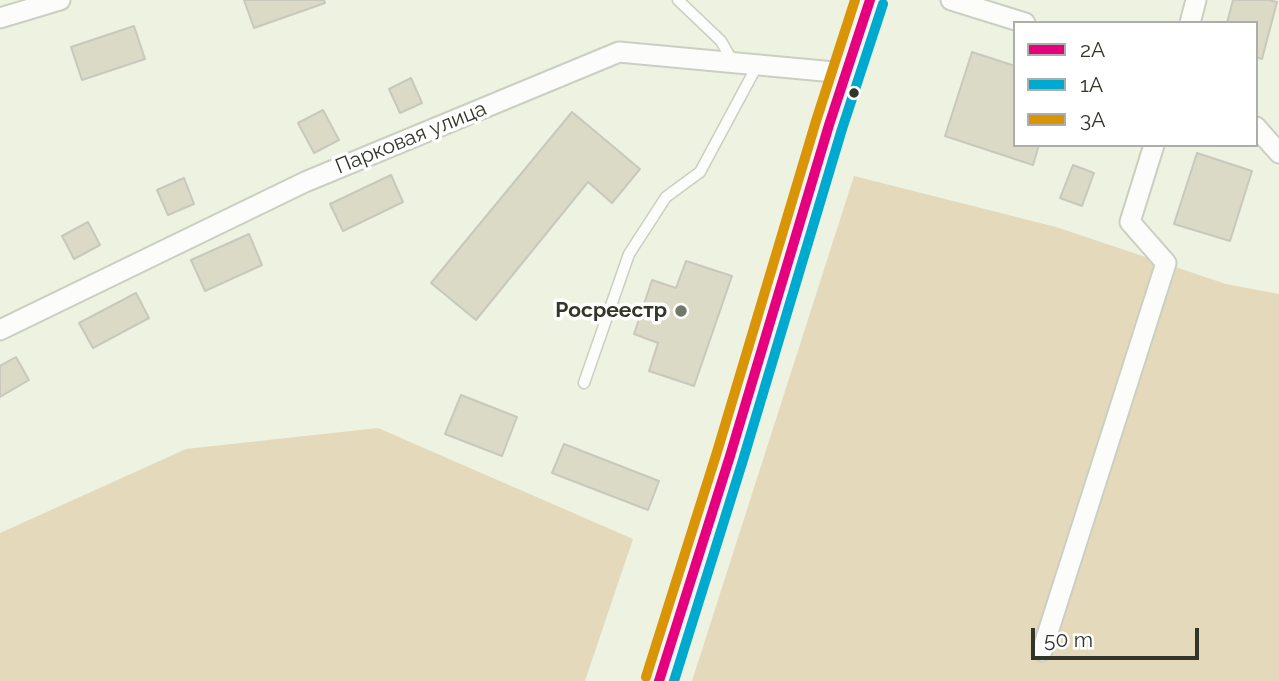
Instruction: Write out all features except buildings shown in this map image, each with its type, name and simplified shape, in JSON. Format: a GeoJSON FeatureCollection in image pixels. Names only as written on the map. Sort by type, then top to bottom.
{"type":"FeatureCollection","features":[{"type":"Feature","properties":{"kind":"main road"},"geometry":{"type":"LineString","coordinates":[[659,681],[845,73],[870,0]]}},
{"type":"Feature","properties":{"kind":"street"},"geometry":{"type":"LineString","coordinates":[[0,18],[60,0]]}},
{"type":"Feature","properties":{"kind":"street"},"geometry":{"type":"LineString","coordinates":[[951,0],[1019,21]]}},
{"type":"Feature","properties":{"kind":"street"},"geometry":{"type":"LineString","coordinates":[[1191,21],[1196,0]]}},
{"type":"Feature","properties":{"kind":"street","name":"Парковая улица"},"geometry":{"type":"LineString","coordinates":[[0,330],[305,182],[619,52],[845,73]]}},
{"type":"Feature","properties":{"kind":"street"},"geometry":{"type":"LineString","coordinates":[[1258,127],[1279,131]]}},
{"type":"Feature","properties":{"kind":"street"},"geometry":{"type":"LineString","coordinates":[[1258,129],[1279,153]]}},
{"type":"Feature","properties":{"kind":"street"},"geometry":{"type":"LineString","coordinates":[[1042,651],[1166,263],[1130,222],[1153,147]]}},
{"type":"Feature","properties":{"kind":"lane"},"geometry":{"type":"LineString","coordinates":[[678,0],[721,41],[734,62]]}},
{"type":"Feature","properties":{"kind":"lane"},"geometry":{"type":"LineString","coordinates":[[584,383],[629,254],[666,197],[700,172],[758,65]]}},
{"type":"Feature","properties":{"kind":"shaded area"},"geometry":{"type":"Polygon","coordinates":[[[854,176],[1056,227],[1226,284],[1279,294],[1279,681],[692,681],[854,176]]]}},
{"type":"Feature","properties":{"kind":"shaded area"},"geometry":{"type":"Polygon","coordinates":[[[378,428],[633,539],[585,681],[0,681],[0,533],[186,449],[378,428]]]}},
{"type":"Feature","properties":{"kind":"transit line","name":"3А"},"geometry":{"type":"LineString","coordinates":[[646,677],[855,0]]}},
{"type":"Feature","properties":{"kind":"transit line","name":"2А"},"geometry":{"type":"LineString","coordinates":[[659,681],[730,456],[829,125],[870,0]]}},
{"type":"Feature","properties":{"kind":"transit line","name":"1А"},"geometry":{"type":"LineString","coordinates":[[674,681],[842,129],[883,4]]}},
{"type":"Feature","properties":{"kind":"place","name":"Росреестр"},"geometry":{"type":"Point","coordinates":[681,311]}}]}
